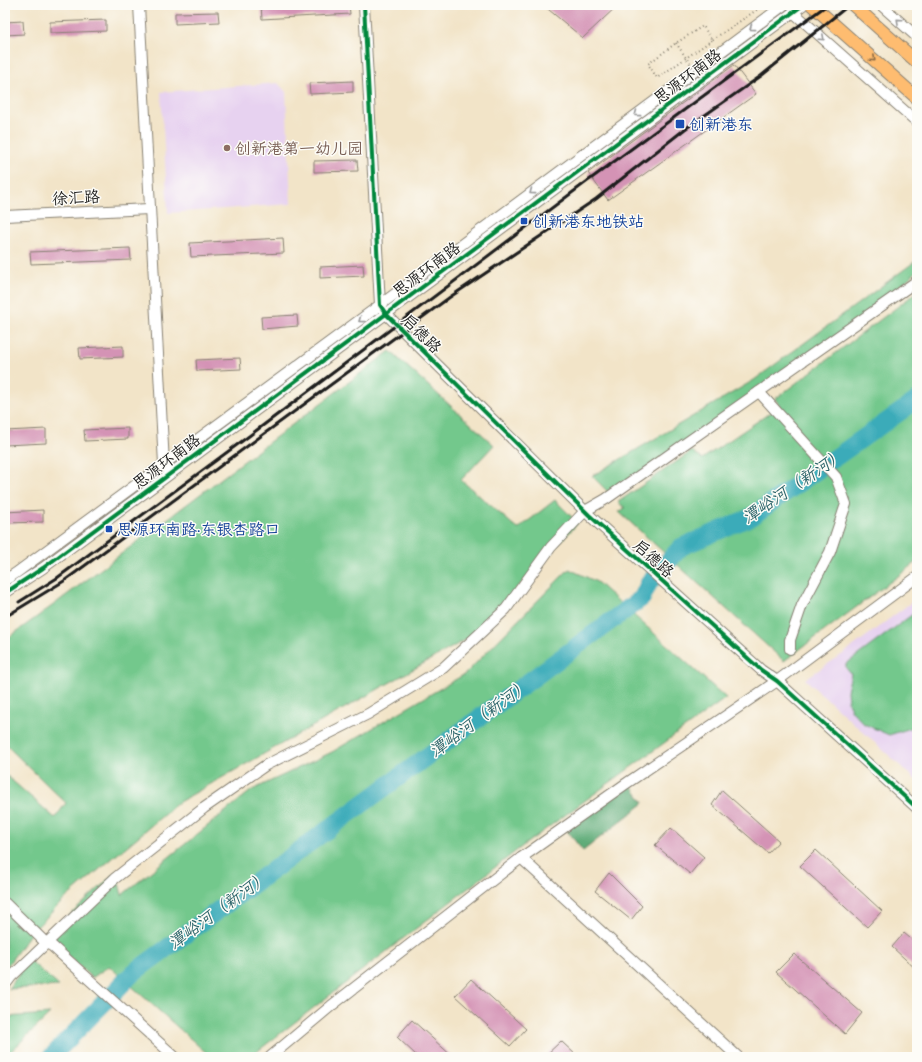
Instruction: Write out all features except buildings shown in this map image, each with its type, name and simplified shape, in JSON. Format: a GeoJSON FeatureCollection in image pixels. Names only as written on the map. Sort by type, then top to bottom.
{"type":"FeatureCollection","features":[{"type":"Feature","properties":{"kind":"main road"},"geometry":{"type":"LineString","coordinates":[[812,5],[917,98]]}},
{"type":"Feature","properties":{"kind":"main road"},"geometry":{"type":"LineString","coordinates":[[853,5],[917,62]]}},
{"type":"Feature","properties":{"kind":"street"},"geometry":{"type":"LineString","coordinates":[[139,5],[164,464],[170,473]]}},
{"type":"Feature","properties":{"kind":"street"},"geometry":{"type":"LineString","coordinates":[[364,5],[383,309]]}},
{"type":"Feature","properties":{"kind":"street","name":"思源环南路"},"geometry":{"type":"LineString","coordinates":[[5,593],[43,568],[170,473],[383,309],[784,5]]}},
{"type":"Feature","properties":{"kind":"street","name":"思源环南路"},"geometry":{"type":"LineString","coordinates":[[5,580],[803,5]]}},
{"type":"Feature","properties":{"kind":"street"},"geometry":{"type":"LineString","coordinates":[[881,5],[917,37]]}},
{"type":"Feature","properties":{"kind":"street"},"geometry":{"type":"LineString","coordinates":[[793,12],[917,122]]}},
{"type":"Feature","properties":{"kind":"street","name":"徐汇路"},"geometry":{"type":"LineString","coordinates":[[5,216],[149,209]]}},
{"type":"Feature","properties":{"kind":"street"},"geometry":{"type":"LineString","coordinates":[[5,985],[11,977],[49,944],[114,879],[204,808],[266,765],[368,714],[444,668],[506,609],[551,547],[587,513],[917,281]]}},
{"type":"Feature","properties":{"kind":"street","name":"启德路"},"geometry":{"type":"LineString","coordinates":[[383,309],[587,513],[761,670],[777,681],[917,808]]}},
{"type":"Feature","properties":{"kind":"street"},"geometry":{"type":"LineString","coordinates":[[759,392],[836,477],[846,504],[830,552],[802,605],[790,640],[790,649]]}},
{"type":"Feature","properties":{"kind":"street"},"geometry":{"type":"LineString","coordinates":[[270,1057],[331,1006],[521,858],[624,785],[777,681],[917,577]]}},
{"type":"Feature","properties":{"kind":"street"},"geometry":{"type":"LineString","coordinates":[[521,858],[738,1057]]}},
{"type":"Feature","properties":{"kind":"street"},"geometry":{"type":"LineString","coordinates":[[5,903],[175,1057]]}},
{"type":"Feature","properties":{"kind":"path"},"geometry":{"type":"LineString","coordinates":[[712,40],[702,26],[648,64],[657,78],[764,5]]}},
{"type":"Feature","properties":{"kind":"path"},"geometry":{"type":"LineString","coordinates":[[676,43],[704,84]]}},
{"type":"Feature","properties":{"kind":"shaded area","name":"创新港第一幼儿园"},"geometry":{"type":"Polygon","coordinates":[[[278,83],[286,92],[291,204],[168,213],[161,92],[278,83]]]}},
{"type":"Feature","properties":{"kind":"shaded area"},"geometry":{"type":"Polygon","coordinates":[[[917,598],[917,781],[805,679],[843,654],[917,598]]]}},
{"type":"Feature","properties":{"kind":"green space"},"geometry":{"type":"Polygon","coordinates":[[[917,260],[917,271],[851,330],[611,495],[592,476],[754,380],[917,260]]]}},
{"type":"Feature","properties":{"kind":"green space"},"geometry":{"type":"Polygon","coordinates":[[[917,292],[917,562],[784,661],[619,512],[625,508],[618,502],[692,451],[702,459],[780,406],[775,399],[917,292]]]}},
{"type":"Feature","properties":{"kind":"green space"},"geometry":{"type":"Polygon","coordinates":[[[390,351],[494,445],[461,480],[518,529],[555,500],[578,523],[472,636],[179,802],[68,896],[30,934],[5,969],[5,778],[7,776],[55,818],[66,803],[5,744],[5,640],[390,351]]]}},
{"type":"Feature","properties":{"kind":"green space"},"geometry":{"type":"Polygon","coordinates":[[[569,569],[597,582],[726,698],[524,845],[250,1057],[211,1057],[109,966],[92,978],[47,937],[116,872],[122,895],[252,790],[332,752],[465,674],[569,569]]]}},
{"type":"Feature","properties":{"kind":"green space"},"geometry":{"type":"Polygon","coordinates":[[[917,611],[917,726],[889,735],[864,724],[852,711],[848,702],[847,691],[851,674],[846,668],[846,664],[917,611]]]}},
{"type":"Feature","properties":{"kind":"green space"},"geometry":{"type":"Polygon","coordinates":[[[627,780],[644,803],[583,851],[564,827],[627,780]]]}},
{"type":"Feature","properties":{"kind":"green space"},"geometry":{"type":"Polygon","coordinates":[[[28,959],[59,986],[9,989],[28,959]]]}},
{"type":"Feature","properties":{"kind":"green space"},"geometry":{"type":"Polygon","coordinates":[[[50,1014],[5,1057],[5,1017],[50,1014]]]}},
{"type":"Feature","properties":{"kind":"waterway","name":"潭峪河（新河）"},"geometry":{"type":"LineString","coordinates":[[51,1057],[133,973],[642,598],[649,583],[681,547],[751,517],[917,400]]}},
{"type":"Feature","properties":{"kind":"railway"},"geometry":{"type":"LineString","coordinates":[[19,602],[57,578],[249,436],[585,183],[827,5]]}},
{"type":"Feature","properties":{"kind":"railway"},"geometry":{"type":"LineString","coordinates":[[5,617],[64,581],[450,297],[596,199],[685,129],[761,76],[849,5]]}},
{"type":"Feature","properties":{"kind":"cycle path"},"geometry":{"type":"LineString","coordinates":[[364,5],[380,305],[386,314],[589,515],[761,670],[777,681],[917,808]]}},
{"type":"Feature","properties":{"kind":"cycle path"},"geometry":{"type":"LineString","coordinates":[[5,593],[43,568],[803,5]]}},
{"type":"Feature","properties":{"kind":"place","name":"创新港东"},"geometry":{"type":"Point","coordinates":[680,124]}},
{"type":"Feature","properties":{"kind":"place","name":"创新港第一幼儿园"},"geometry":{"type":"Point","coordinates":[227,148]}},
{"type":"Feature","properties":{"kind":"place","name":"创新港东地铁站"},"geometry":{"type":"Point","coordinates":[524,221]}},
{"type":"Feature","properties":{"kind":"place","name":"思源环南路·东银杏路口"},"geometry":{"type":"Point","coordinates":[109,529]}}]}
